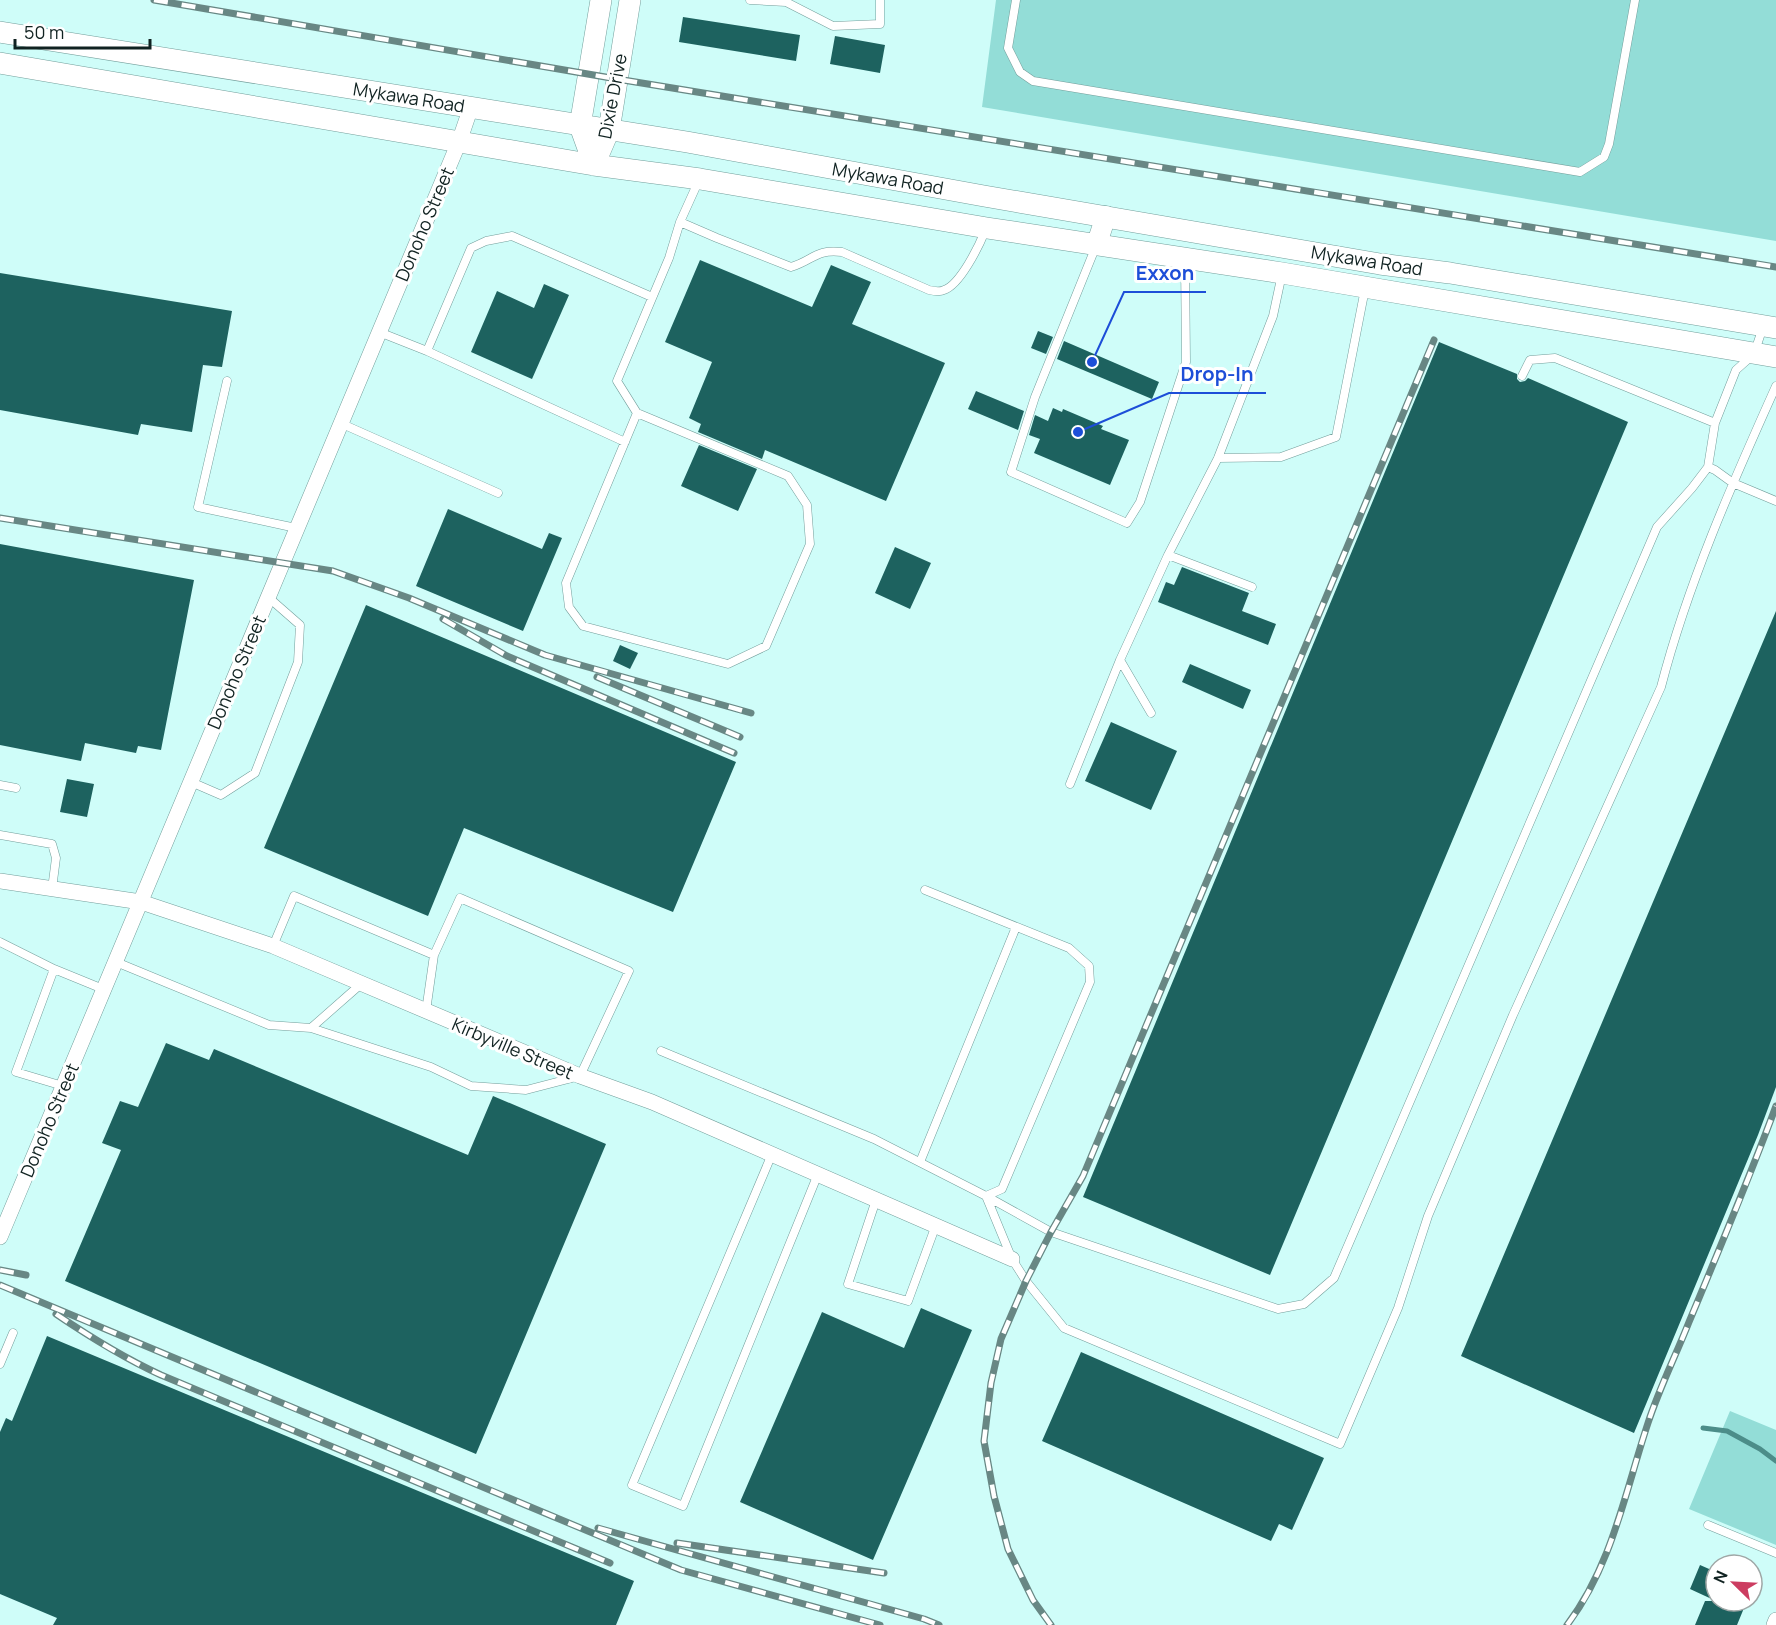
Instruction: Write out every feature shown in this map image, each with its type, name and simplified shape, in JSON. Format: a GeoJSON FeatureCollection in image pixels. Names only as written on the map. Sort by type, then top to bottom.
{"type":"FeatureCollection","features":[{"type":"Feature","properties":{"kind":"main road","name":"Dixie Drive"},"geometry":{"type":"LineString","coordinates":[[594,165],[580,126],[601,0]]}},
{"type":"Feature","properties":{"kind":"main road","name":"Dixie Drive"},"geometry":{"type":"LineString","coordinates":[[594,165],[609,130],[630,0]]}},
{"type":"Feature","properties":{"kind":"main road","name":"Mykawa Road"},"geometry":{"type":"LineString","coordinates":[[0,34],[687,142],[1380,264],[1450,273],[1770,327]]}},
{"type":"Feature","properties":{"kind":"main road","name":"Mykawa Road"},"geometry":{"type":"LineString","coordinates":[[0,63],[594,165],[700,179],[983,237],[1097,243],[1776,357]]}},
{"type":"Feature","properties":{"kind":"main road"},"geometry":{"type":"LineString","coordinates":[[1282,273],[1287,247]]}},
{"type":"Feature","properties":{"kind":"street","name":"Donoho Street"},"geometry":{"type":"LineString","coordinates":[[0,1237],[441,180],[459,142],[471,107]]}},
{"type":"Feature","properties":{"kind":"street"},"geometry":{"type":"LineString","coordinates":[[1097,243],[1106,216]]}},
{"type":"Feature","properties":{"kind":"street","name":"Kirbyville Street"},"geometry":{"type":"LineString","coordinates":[[0,881],[141,902],[273,946],[580,1076],[652,1102],[1012,1258]]}},
{"type":"Feature","properties":{"kind":"street"},"geometry":{"type":"LineString","coordinates":[[1774,1625],[1776,1620]]}},
{"type":"Feature","properties":{"kind":"lane"},"geometry":{"type":"LineString","coordinates":[[750,0],[787,1],[833,26],[880,24],[880,0]]}},
{"type":"Feature","properties":{"kind":"lane"},"geometry":{"type":"LineString","coordinates":[[1016,0],[1008,48],[1020,72],[1033,81],[1580,172],[1604,158],[1609,144],[1635,0]]}},
{"type":"Feature","properties":{"kind":"lane"},"geometry":{"type":"LineString","coordinates":[[637,413],[566,583],[569,607],[583,626],[728,664],[766,646],[810,544],[807,505],[788,476],[637,413],[616,381],[669,258],[680,222],[700,179]]}},
{"type":"Feature","properties":{"kind":"lane"},"geometry":{"type":"LineString","coordinates":[[680,222],[791,267],[817,254],[830,251],[842,252],[929,290],[943,291],[954,284],[983,237]]}},
{"type":"Feature","properties":{"kind":"lane"},"geometry":{"type":"LineString","coordinates":[[427,351],[471,248],[486,241],[512,236],[652,297]]}},
{"type":"Feature","properties":{"kind":"lane"},"geometry":{"type":"LineString","coordinates":[[1097,243],[1035,398],[1011,472],[1127,523],[1140,502],[1186,362],[1185,258]]}},
{"type":"Feature","properties":{"kind":"lane"},"geometry":{"type":"LineString","coordinates":[[1070,784],[1120,660],[1168,555],[1218,458],[1273,316],[1282,273]]}},
{"type":"Feature","properties":{"kind":"lane"},"geometry":{"type":"LineString","coordinates":[[1218,458],[1281,457],[1336,437],[1365,288]]}},
{"type":"Feature","properties":{"kind":"lane"},"geometry":{"type":"LineString","coordinates":[[661,1051],[874,1139],[1051,1232],[1278,1309],[1305,1304],[1334,1278],[1657,527],[1708,467],[1715,423],[1736,370],[1754,354],[1770,327]]}},
{"type":"Feature","properties":{"kind":"lane"},"geometry":{"type":"LineString","coordinates":[[379,332],[427,351],[626,442]]}},
{"type":"Feature","properties":{"kind":"lane"},"geometry":{"type":"LineString","coordinates":[[1522,376],[1530,360],[1555,358],[1715,423]]}},
{"type":"Feature","properties":{"kind":"lane"},"geometry":{"type":"LineString","coordinates":[[227,381],[198,507],[296,528]]}},
{"type":"Feature","properties":{"kind":"lane"},"geometry":{"type":"LineString","coordinates":[[986,1196],[1012,1258],[1026,1281],[1064,1328],[1340,1444],[1398,1308],[1428,1216],[1504,1036],[1660,687],[1672,641],[1733,483],[1776,386]]}},
{"type":"Feature","properties":{"kind":"lane"},"geometry":{"type":"LineString","coordinates":[[340,423],[498,493]]}},
{"type":"Feature","properties":{"kind":"lane"},"geometry":{"type":"LineString","coordinates":[[1708,467],[1733,483],[1776,501]]}},
{"type":"Feature","properties":{"kind":"lane"},"geometry":{"type":"LineString","coordinates":[[1168,555],[1252,587]]}},
{"type":"Feature","properties":{"kind":"lane"},"geometry":{"type":"LineString","coordinates":[[191,782],[221,795],[255,773],[298,662],[300,625],[268,597]]}},
{"type":"Feature","properties":{"kind":"lane"},"geometry":{"type":"LineString","coordinates":[[1120,660],[1151,713]]}},
{"type":"Feature","properties":{"kind":"lane"},"geometry":{"type":"LineString","coordinates":[[0,785],[16,789]]}},
{"type":"Feature","properties":{"kind":"lane"},"geometry":{"type":"LineString","coordinates":[[0,835],[52,844],[56,858],[52,889]]}},
{"type":"Feature","properties":{"kind":"lane"},"geometry":{"type":"LineString","coordinates":[[925,890],[1069,948],[1089,966],[1090,982],[1002,1189],[986,1196]]}},
{"type":"Feature","properties":{"kind":"lane"},"geometry":{"type":"LineString","coordinates":[[273,946],[294,896],[434,955]]}},
{"type":"Feature","properties":{"kind":"lane"},"geometry":{"type":"LineString","coordinates":[[116,962],[269,1025],[311,1028],[431,1067],[471,1086],[526,1090],[580,1076],[629,971],[460,898],[434,955],[426,1011]]}},
{"type":"Feature","properties":{"kind":"lane"},"geometry":{"type":"LineString","coordinates":[[920,1162],[1016,927]]}},
{"type":"Feature","properties":{"kind":"lane"},"geometry":{"type":"LineString","coordinates":[[0,942],[54,969],[103,989]]}},
{"type":"Feature","properties":{"kind":"lane"},"geometry":{"type":"LineString","coordinates":[[54,969],[16,1072],[63,1086]]}},
{"type":"Feature","properties":{"kind":"lane"},"geometry":{"type":"LineString","coordinates":[[311,1028],[361,984]]}},
{"type":"Feature","properties":{"kind":"lane"},"geometry":{"type":"LineString","coordinates":[[772,1154],[632,1485],[683,1506],[819,1174]]}},
{"type":"Feature","properties":{"kind":"lane"},"geometry":{"type":"LineString","coordinates":[[876,1200],[848,1284],[908,1301],[936,1225]]}},
{"type":"Feature","properties":{"kind":"lane"},"geometry":{"type":"LineString","coordinates":[[0,1364],[13,1333]]}},
{"type":"Feature","properties":{"kind":"lane"},"geometry":{"type":"LineString","coordinates":[[1708,1525],[1776,1553]]}},
{"type":"Feature","properties":{"kind":"shaded area"},"geometry":{"type":"Polygon","coordinates":[[[996,0],[1776,0],[1776,241],[982,107],[996,0]]]}},
{"type":"Feature","properties":{"kind":"shaded area"},"geometry":{"type":"Polygon","coordinates":[[[1730,1411],[1776,1430],[1776,1545],[1689,1509],[1730,1411]]]}},
{"type":"Feature","properties":{"kind":"building"},"geometry":{"type":"Polygon","coordinates":[[[683,17],[800,35],[796,61],[679,42],[683,17]]]}},
{"type":"Feature","properties":{"kind":"building"},"geometry":{"type":"Polygon","coordinates":[[[835,36],[885,45],[880,73],[830,64],[835,36]]]}},
{"type":"Feature","properties":{"kind":"building"},"geometry":{"type":"Polygon","coordinates":[[[700,260],[812,307],[831,265],[871,282],[852,324],[945,363],[886,501],[765,450],[762,459],[698,432],[701,424],[689,418],[712,362],[665,342],[700,260]]]}},
{"type":"Feature","properties":{"kind":"building"},"geometry":{"type":"Polygon","coordinates":[[[0,273],[232,311],[222,367],[203,365],[192,432],[141,424],[138,435],[0,410],[0,273]]]}},
{"type":"Feature","properties":{"kind":"building"},"geometry":{"type":"Polygon","coordinates":[[[544,284],[569,295],[532,379],[471,352],[497,291],[534,308],[544,284]]]}},
{"type":"Feature","properties":{"kind":"building"},"geometry":{"type":"Polygon","coordinates":[[[1038,331],[1053,337],[1046,354],[1031,348],[1038,331]]]}},
{"type":"Feature","properties":{"kind":"building"},"geometry":{"type":"Polygon","coordinates":[[[1064,341],[1159,382],[1152,399],[1057,359],[1064,341]]]}},
{"type":"Feature","properties":{"kind":"building"},"geometry":{"type":"Polygon","coordinates":[[[1439,342],[1517,374],[1520,382],[1528,378],[1628,422],[1270,1275],[1083,1197],[1439,342]]]}},
{"type":"Feature","properties":{"kind":"building"},"geometry":{"type":"Polygon","coordinates":[[[976,391],[1024,411],[1018,430],[968,409],[976,391]]]}},
{"type":"Feature","properties":{"kind":"building"},"geometry":{"type":"Polygon","coordinates":[[[1053,408],[1062,412],[1063,409],[1103,426],[1101,429],[1129,440],[1110,485],[1034,453],[1040,439],[1029,435],[1035,415],[1048,421],[1053,408]]]}},
{"type":"Feature","properties":{"kind":"building"},"geometry":{"type":"Polygon","coordinates":[[[699,445],[757,469],[738,511],[681,486],[699,445]]]}},
{"type":"Feature","properties":{"kind":"building"},"geometry":{"type":"Polygon","coordinates":[[[448,509],[542,549],[549,533],[562,538],[523,631],[416,586],[448,509]]]}},
{"type":"Feature","properties":{"kind":"building"},"geometry":{"type":"Polygon","coordinates":[[[0,544],[194,580],[161,750],[138,746],[136,753],[85,743],[81,761],[0,745],[0,544]]]}},
{"type":"Feature","properties":{"kind":"building"},"geometry":{"type":"Polygon","coordinates":[[[895,547],[931,563],[910,609],[875,593],[895,547]]]}},
{"type":"Feature","properties":{"kind":"building"},"geometry":{"type":"Polygon","coordinates":[[[1182,567],[1249,593],[1242,611],[1276,624],[1268,645],[1158,602],[1166,582],[1174,585],[1182,567]]]}},
{"type":"Feature","properties":{"kind":"building"},"geometry":{"type":"Polygon","coordinates":[[[366,605],[736,762],[673,912],[464,828],[428,916],[264,848],[366,605]]]}},
{"type":"Feature","properties":{"kind":"building"},"geometry":{"type":"Polygon","coordinates":[[[1776,611],[1776,1087],[1634,1433],[1461,1356],[1776,611]]]}},
{"type":"Feature","properties":{"kind":"building"},"geometry":{"type":"Polygon","coordinates":[[[620,645],[638,653],[630,669],[613,661],[620,645]]]}},
{"type":"Feature","properties":{"kind":"building"},"geometry":{"type":"Polygon","coordinates":[[[1190,664],[1251,690],[1243,709],[1182,682],[1190,664]]]}},
{"type":"Feature","properties":{"kind":"building"},"geometry":{"type":"Polygon","coordinates":[[[1111,722],[1177,751],[1151,810],[1085,781],[1111,722]]]}},
{"type":"Feature","properties":{"kind":"building"},"geometry":{"type":"Polygon","coordinates":[[[67,779],[94,784],[87,817],[60,812],[67,779]]]}},
{"type":"Feature","properties":{"kind":"building"},"geometry":{"type":"Polygon","coordinates":[[[166,1043],[209,1060],[214,1049],[468,1155],[493,1096],[606,1144],[476,1454],[65,1281],[121,1150],[102,1143],[120,1101],[138,1107],[166,1043]]]}},
{"type":"Feature","properties":{"kind":"building"},"geometry":{"type":"Polygon","coordinates":[[[921,1308],[972,1330],[873,1560],[740,1502],[822,1312],[904,1348],[921,1308]]]}},
{"type":"Feature","properties":{"kind":"building"},"geometry":{"type":"Polygon","coordinates":[[[47,1336],[634,1581],[616,1625],[53,1625],[57,1618],[0,1594],[0,1432],[6,1418],[12,1421],[47,1336]]]}},
{"type":"Feature","properties":{"kind":"building"},"geometry":{"type":"Polygon","coordinates":[[[1081,1352],[1324,1458],[1292,1530],[1279,1524],[1271,1541],[1042,1441],[1081,1352]]]}},
{"type":"Feature","properties":{"kind":"building"},"geometry":{"type":"Polygon","coordinates":[[[1700,1565],[1704,1567],[1704,1595],[1690,1589],[1700,1565]]]}},
{"type":"Feature","properties":{"kind":"building"},"geometry":{"type":"Polygon","coordinates":[[[1704,1603],[1704,1613],[1742,1613],[1737,1625],[1695,1625],[1704,1603]]]}},
{"type":"Feature","properties":{"kind":"waterway"},"geometry":{"type":"LineString","coordinates":[[1703,1428],[1727,1431],[1760,1449],[1776,1461]]}},
{"type":"Feature","properties":{"kind":"railway"},"geometry":{"type":"LineString","coordinates":[[154,0],[617,79],[1776,267]]}},
{"type":"Feature","properties":{"kind":"railway"},"geometry":{"type":"LineString","coordinates":[[1051,1625],[1033,1600],[1008,1549],[994,1496],[984,1441],[991,1383],[1001,1339],[1026,1281],[1083,1176],[1434,340]]}},
{"type":"Feature","properties":{"kind":"railway"},"geometry":{"type":"LineString","coordinates":[[0,518],[333,571],[409,598],[545,655],[751,713]]}},
{"type":"Feature","properties":{"kind":"railway"},"geometry":{"type":"LineString","coordinates":[[443,619],[507,656],[734,753]]}},
{"type":"Feature","properties":{"kind":"railway"},"geometry":{"type":"LineString","coordinates":[[597,677],[740,737]]}},
{"type":"Feature","properties":{"kind":"railway"},"geometry":{"type":"LineString","coordinates":[[1567,1625],[1582,1602],[1606,1553],[1616,1528],[1652,1410],[1734,1214],[1776,1106]]}},
{"type":"Feature","properties":{"kind":"railway"},"geometry":{"type":"LineString","coordinates":[[0,1270],[26,1275]]}},
{"type":"Feature","properties":{"kind":"railway"},"geometry":{"type":"LineString","coordinates":[[0,1285],[681,1570],[880,1625]]}},
{"type":"Feature","properties":{"kind":"railway"},"geometry":{"type":"LineString","coordinates":[[56,1314],[107,1347],[161,1375],[610,1563]]}},
{"type":"Feature","properties":{"kind":"railway"},"geometry":{"type":"LineString","coordinates":[[598,1528],[939,1625]]}},
{"type":"Feature","properties":{"kind":"railway"},"geometry":{"type":"LineString","coordinates":[[677,1543],[884,1573]]}},
{"type":"Feature","properties":{"kind":"place","name":"Exxon"},"geometry":{"type":"Point","coordinates":[1092,362]}},
{"type":"Feature","properties":{"kind":"place","name":"Drop-In"},"geometry":{"type":"Point","coordinates":[1078,432]}}]}
